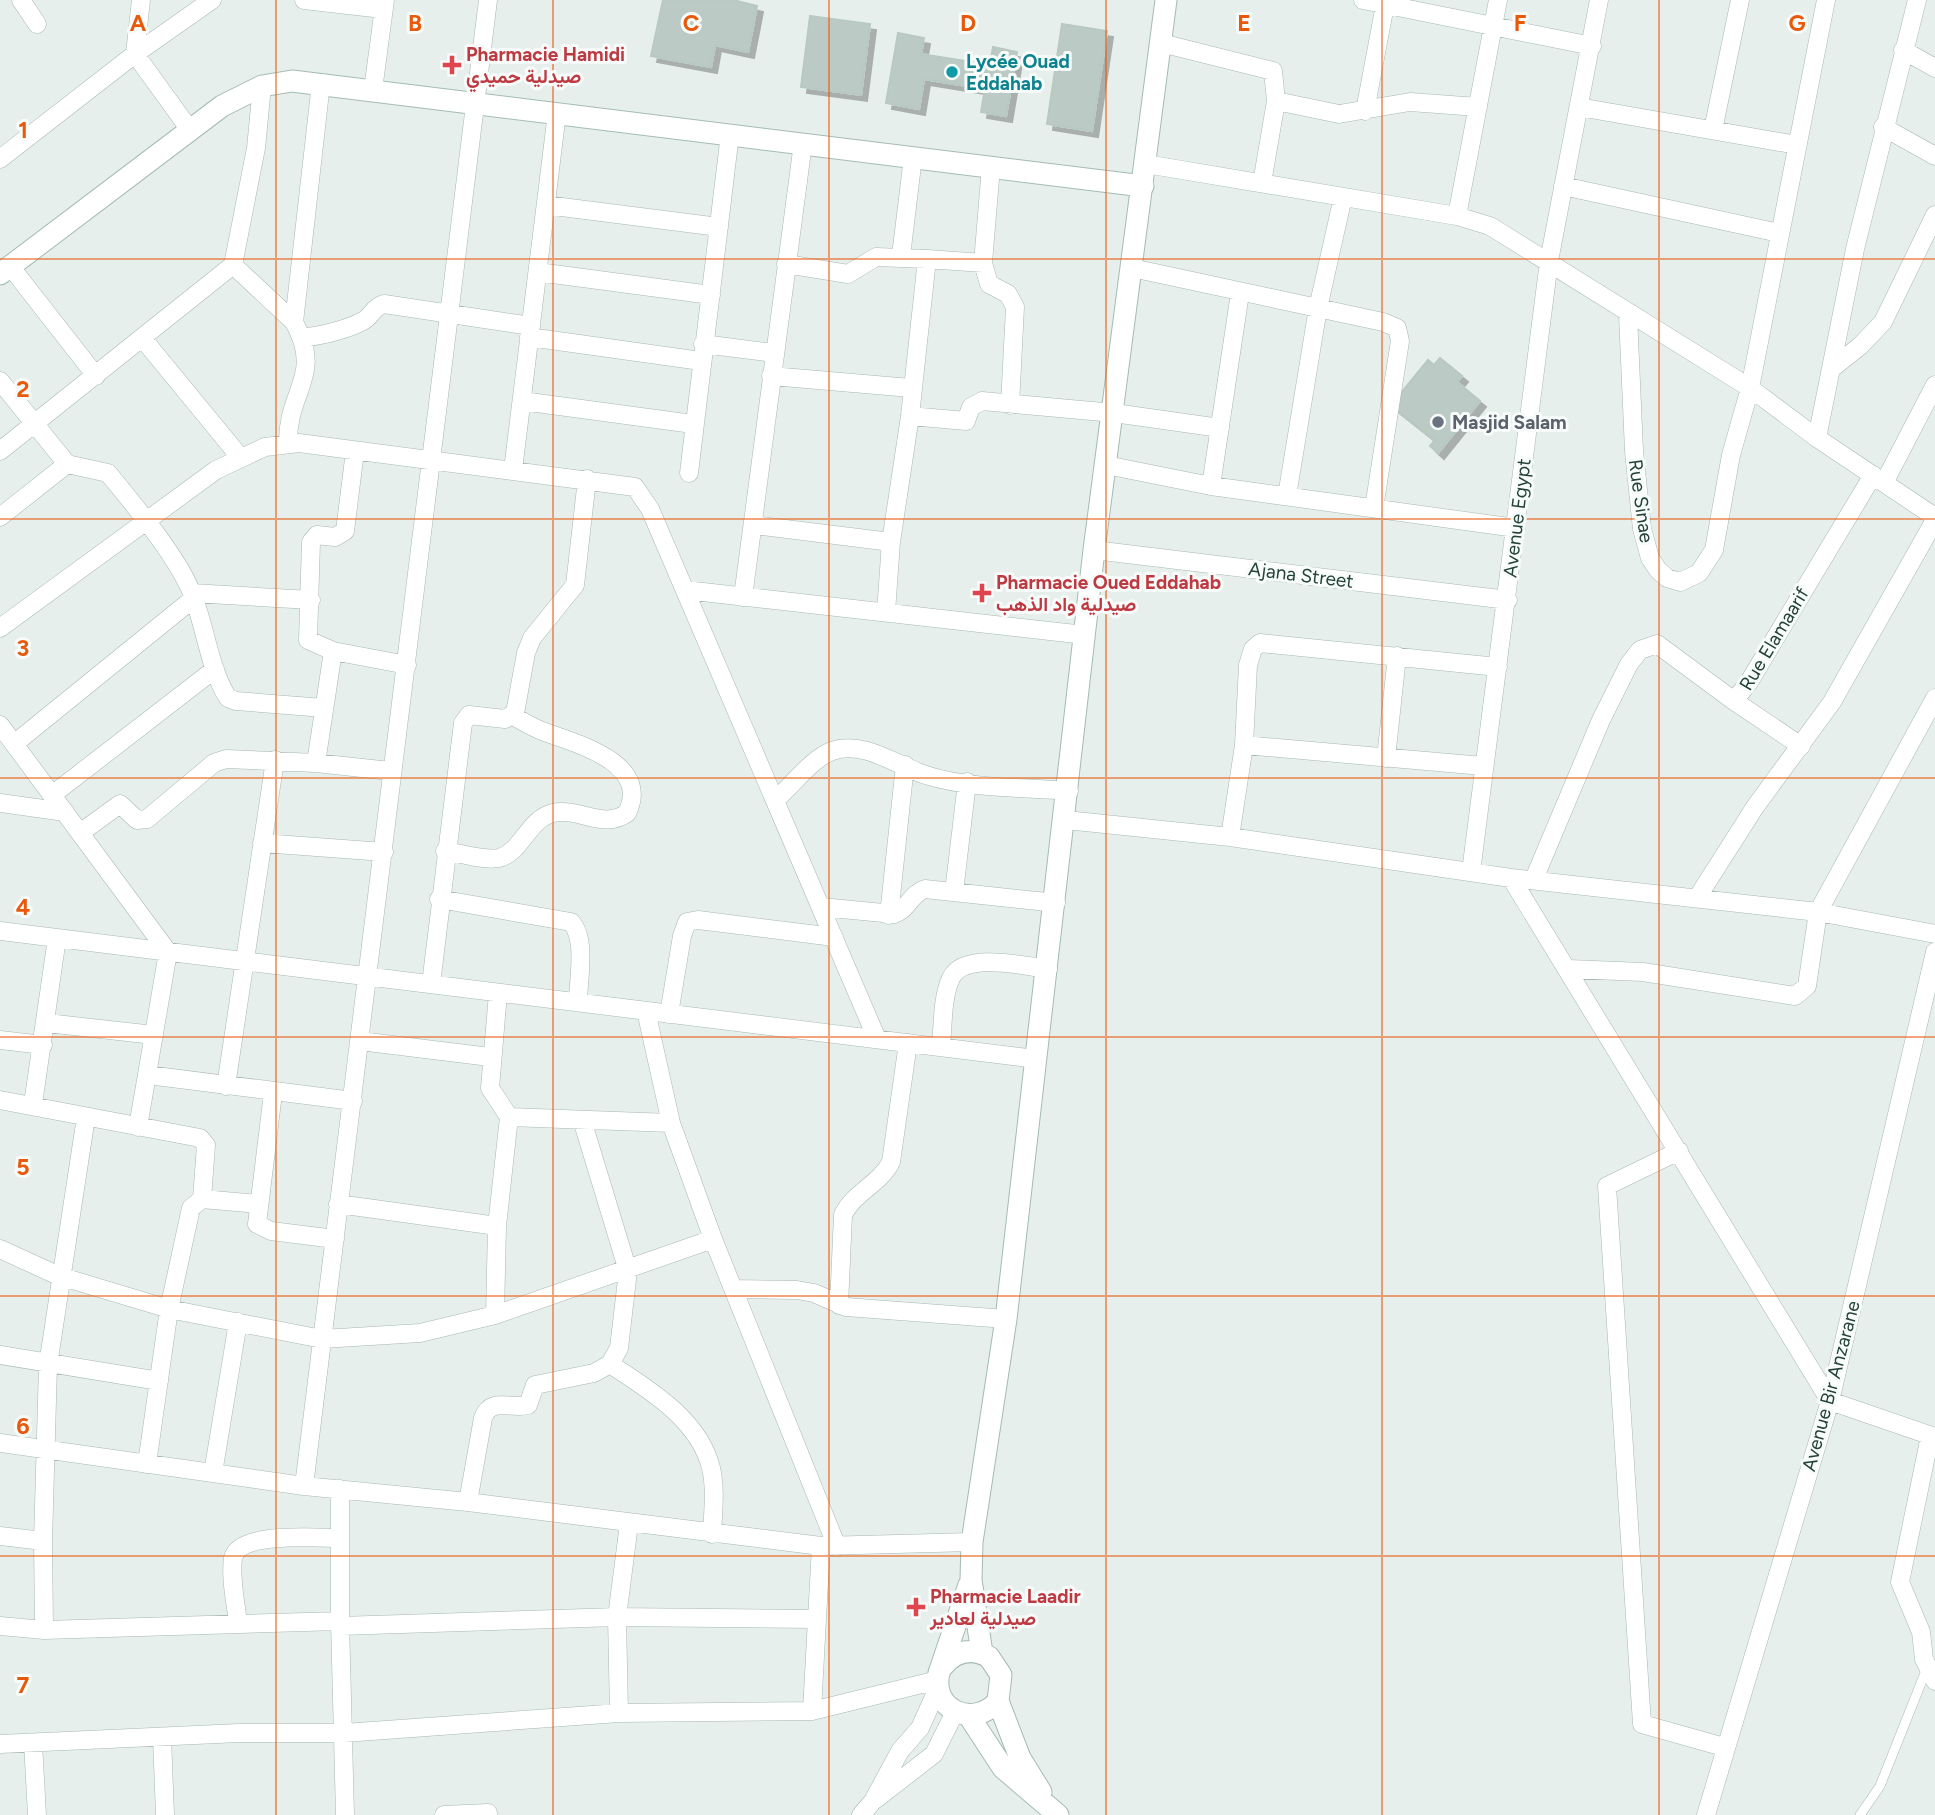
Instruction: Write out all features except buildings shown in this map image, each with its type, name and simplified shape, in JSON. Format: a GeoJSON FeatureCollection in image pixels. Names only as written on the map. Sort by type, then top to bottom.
{"type":"FeatureCollection","features":[{"type":"Feature","properties":{"kind":"main road"},"geometry":{"type":"LineString","coordinates":[[982,1653],[971,1580],[972,1542],[1006,1319],[1066,820],[1094,550],[1166,0]]}},
{"type":"Feature","properties":{"kind":"main road"},"geometry":{"type":"LineString","coordinates":[[5,270],[222,106],[262,86],[292,81],[1143,186]]}},
{"type":"Feature","properties":{"kind":"main road"},"geometry":{"type":"LineString","coordinates":[[971,1580],[939,1678],[943,1702],[962,1714],[1003,1768],[1055,1812]]}},
{"type":"Feature","properties":{"kind":"main road"},"geometry":{"type":"LineString","coordinates":[[939,1678],[960,1652],[982,1653],[994,1662],[1001,1675],[998,1701],[1020,1758],[1055,1812]]}},
{"type":"Feature","properties":{"kind":"main road"},"geometry":{"type":"LineString","coordinates":[[962,1714],[984,1713],[998,1701]]}},
{"type":"Feature","properties":{"kind":"street"},"geometry":{"type":"LineString","coordinates":[[21,0],[37,24]]}},
{"type":"Feature","properties":{"kind":"street"},"geometry":{"type":"LineString","coordinates":[[141,0],[135,54],[190,130]]}},
{"type":"Feature","properties":{"kind":"street"},"geometry":{"type":"LineString","coordinates":[[0,159],[135,54],[212,0]]}},
{"type":"Feature","properties":{"kind":"street"},"geometry":{"type":"LineString","coordinates":[[304,0],[384,5],[373,90]]}},
{"type":"Feature","properties":{"kind":"street"},"geometry":{"type":"LineString","coordinates":[[304,1486],[384,852],[390,771],[407,665],[488,0]]}},
{"type":"Feature","properties":{"kind":"street"},"geometry":{"type":"LineString","coordinates":[[1363,0],[1385,5],[1406,5],[1592,46]]}},
{"type":"Feature","properties":{"kind":"street"},"geometry":{"type":"LineString","coordinates":[[1457,216],[1498,0]]}},
{"type":"Feature","properties":{"kind":"street","name":"Avenue Egypt"},"geometry":{"type":"LineString","coordinates":[[1471,872],[1483,766],[1508,600],[1549,261],[1599,0]]}},
{"type":"Feature","properties":{"kind":"street"},"geometry":{"type":"LineString","coordinates":[[1713,130],[1740,0]]}},
{"type":"Feature","properties":{"kind":"street","name":"Rue Sinae"},"geometry":{"type":"LineString","coordinates":[[1628,315],[1634,451],[1642,529],[1654,564],[1672,581],[1692,579],[1706,564],[1713,550],[1731,455],[1750,388],[1826,0]]}},
{"type":"Feature","properties":{"kind":"street"},"geometry":{"type":"LineString","coordinates":[[1816,438],[1883,127],[1917,0]]}},
{"type":"Feature","properties":{"kind":"street"},"geometry":{"type":"LineString","coordinates":[[1365,111],[1385,5]]}},
{"type":"Feature","properties":{"kind":"street"},"geometry":{"type":"LineString","coordinates":[[1161,43],[1272,70],[1276,77],[1276,101],[1262,183]]}},
{"type":"Feature","properties":{"kind":"street"},"geometry":{"type":"LineString","coordinates":[[1903,50],[1935,68]]}},
{"type":"Feature","properties":{"kind":"street"},"geometry":{"type":"LineString","coordinates":[[288,444],[289,414],[308,364],[298,330],[321,83]]}},
{"type":"Feature","properties":{"kind":"street"},"geometry":{"type":"LineString","coordinates":[[0,451],[233,265],[254,162],[262,86]]}},
{"type":"Feature","properties":{"kind":"street"},"geometry":{"type":"LineString","coordinates":[[1276,101],[1339,114],[1410,102],[1478,107]]}},
{"type":"Feature","properties":{"kind":"street"},"geometry":{"type":"LineString","coordinates":[[1579,107],[1797,145]]}},
{"type":"Feature","properties":{"kind":"street"},"geometry":{"type":"LineString","coordinates":[[513,470],[557,113]]}},
{"type":"Feature","properties":{"kind":"street"},"geometry":{"type":"LineString","coordinates":[[1883,127],[1935,156]]}},
{"type":"Feature","properties":{"kind":"street"},"geometry":{"type":"LineString","coordinates":[[689,473],[730,134]]}},
{"type":"Feature","properties":{"kind":"street"},"geometry":{"type":"LineString","coordinates":[[743,597],[803,143]]}},
{"type":"Feature","properties":{"kind":"street"},"geometry":{"type":"LineString","coordinates":[[901,256],[913,157]]}},
{"type":"Feature","properties":{"kind":"street"},"geometry":{"type":"LineString","coordinates":[[1146,164],[1457,216],[1490,226],[1549,261],[1628,315],[1750,388],[1816,438],[1935,518],[1832,702],[1755,807],[1697,898]]}},
{"type":"Feature","properties":{"kind":"street"},"geometry":{"type":"LineString","coordinates":[[991,167],[983,263],[989,284],[1008,294],[1015,307],[1010,405]]}},
{"type":"Feature","properties":{"kind":"street"},"geometry":{"type":"LineString","coordinates":[[1563,186],[1779,233]]}},
{"type":"Feature","properties":{"kind":"street"},"geometry":{"type":"LineString","coordinates":[[1287,496],[1318,308],[1343,197]]}},
{"type":"Feature","properties":{"kind":"street"},"geometry":{"type":"LineString","coordinates":[[546,205],[719,227]]}},
{"type":"Feature","properties":{"kind":"street"},"geometry":{"type":"LineString","coordinates":[[1831,369],[1860,346],[1883,322],[1935,215]]}},
{"type":"Feature","properties":{"kind":"street"},"geometry":{"type":"LineString","coordinates":[[786,264],[848,274],[877,257],[901,256],[983,263]]}},
{"type":"Feature","properties":{"kind":"street"},"geometry":{"type":"LineString","coordinates":[[886,612],[891,542],[910,416],[927,259]]}},
{"type":"Feature","properties":{"kind":"street"},"geometry":{"type":"LineString","coordinates":[[233,265],[298,330],[334,332],[362,321],[375,308],[384,304],[530,332],[702,353],[774,353]]}},
{"type":"Feature","properties":{"kind":"street"},"geometry":{"type":"LineString","coordinates":[[1132,268],[1394,326],[1399,332],[1400,341],[1374,508]]}},
{"type":"Feature","properties":{"kind":"street"},"geometry":{"type":"LineString","coordinates":[[5,270],[96,376]]}},
{"type":"Feature","properties":{"kind":"street"},"geometry":{"type":"LineString","coordinates":[[538,272],[711,295]]}},
{"type":"Feature","properties":{"kind":"street"},"geometry":{"type":"LineString","coordinates":[[1211,486],[1240,293]]}},
{"type":"Feature","properties":{"kind":"street"},"geometry":{"type":"LineString","coordinates":[[143,338],[240,457]]}},
{"type":"Feature","properties":{"kind":"street"},"geometry":{"type":"LineString","coordinates":[[771,376],[911,388]]}},
{"type":"Feature","properties":{"kind":"street"},"geometry":{"type":"LineString","coordinates":[[0,381],[66,464],[108,473],[146,521],[193,596],[225,694],[231,700],[324,708]]}},
{"type":"Feature","properties":{"kind":"street","name":"Rue Elamaarif"},"geometry":{"type":"LineString","coordinates":[[1534,880],[1601,720],[1629,664],[1640,650],[1657,644],[1734,701],[1749,682],[1935,385]]}},
{"type":"Feature","properties":{"kind":"street"},"geometry":{"type":"LineString","coordinates":[[522,401],[693,424]]}},
{"type":"Feature","properties":{"kind":"street"},"geometry":{"type":"LineString","coordinates":[[910,416],[966,421],[971,407],[977,402],[1114,413],[1220,428]]}},
{"type":"Feature","properties":{"kind":"street"},"geometry":{"type":"LineString","coordinates":[[0,628],[216,470],[265,447],[288,444],[355,450],[623,483],[635,487],[643,495],[685,590],[877,1040]]}},
{"type":"Feature","properties":{"kind":"street"},"geometry":{"type":"LineString","coordinates":[[355,450],[345,531],[335,537],[317,535],[311,542],[308,640],[334,651],[407,665]]}},
{"type":"Feature","properties":{"kind":"street"},"geometry":{"type":"LineString","coordinates":[[0,517],[66,464]]}},
{"type":"Feature","properties":{"kind":"street"},"geometry":{"type":"LineString","coordinates":[[1106,465],[1211,486],[1516,528]]}},
{"type":"Feature","properties":{"kind":"street"},"geometry":{"type":"LineString","coordinates":[[513,716],[532,638],[575,585],[587,479]]}},
{"type":"Feature","properties":{"kind":"street"},"geometry":{"type":"LineString","coordinates":[[754,525],[891,542]]}},
{"type":"Feature","properties":{"kind":"street","name":"Ajana Street"},"geometry":{"type":"LineString","coordinates":[[1094,550],[1508,600]]}},
{"type":"Feature","properties":{"kind":"street"},"geometry":{"type":"LineString","coordinates":[[685,590],[1085,635]]}},
{"type":"Feature","properties":{"kind":"street"},"geometry":{"type":"LineString","coordinates":[[14,744],[193,596],[310,600]]}},
{"type":"Feature","properties":{"kind":"street"},"geometry":{"type":"LineString","coordinates":[[1230,837],[1244,745],[1248,665],[1253,649],[1259,643],[1497,667]]}},
{"type":"Feature","properties":{"kind":"street"},"geometry":{"type":"LineString","coordinates":[[316,763],[334,651]]}},
{"type":"Feature","properties":{"kind":"street"},"geometry":{"type":"LineString","coordinates":[[1387,758],[1397,656]]}},
{"type":"Feature","properties":{"kind":"street"},"geometry":{"type":"LineString","coordinates":[[52,795],[215,669]]}},
{"type":"Feature","properties":{"kind":"street"},"geometry":{"type":"LineString","coordinates":[[1569,969],[1643,972],[1795,996],[1807,986],[1818,912],[1935,698]]}},
{"type":"Feature","properties":{"kind":"street"},"geometry":{"type":"LineString","coordinates":[[1734,701],[1801,746]]}},
{"type":"Feature","properties":{"kind":"street"},"geometry":{"type":"LineString","coordinates":[[431,984],[445,850],[465,718],[474,714],[505,719],[513,716],[606,755],[628,782],[630,795],[627,813],[612,821],[553,813],[534,824],[513,848],[497,858],[445,850]]}},
{"type":"Feature","properties":{"kind":"street"},"geometry":{"type":"LineString","coordinates":[[0,725],[167,952],[138,1127]]}},
{"type":"Feature","properties":{"kind":"street"},"geometry":{"type":"LineString","coordinates":[[1244,745],[1483,766]]}},
{"type":"Feature","properties":{"kind":"street"},"geometry":{"type":"LineString","coordinates":[[775,800],[823,756],[835,750],[853,750],[905,765],[932,777],[1069,791]]}},
{"type":"Feature","properties":{"kind":"street"},"geometry":{"type":"LineString","coordinates":[[80,833],[120,804],[137,820],[147,819],[220,760],[275,760],[390,771]]}},
{"type":"Feature","properties":{"kind":"street"},"geometry":{"type":"LineString","coordinates":[[226,1086],[275,760]]}},
{"type":"Feature","properties":{"kind":"street"},"geometry":{"type":"LineString","coordinates":[[889,915],[905,765]]}},
{"type":"Feature","properties":{"kind":"street"},"geometry":{"type":"LineString","coordinates":[[954,892],[967,782]]}},
{"type":"Feature","properties":{"kind":"street"},"geometry":{"type":"LineString","coordinates":[[0,803],[65,812]]}},
{"type":"Feature","properties":{"kind":"street"},"geometry":{"type":"LineString","coordinates":[[1066,820],[1230,837],[1511,878],[1818,912],[1935,934]]}},
{"type":"Feature","properties":{"kind":"street"},"geometry":{"type":"LineString","coordinates":[[262,844],[384,852]]}},
{"type":"Feature","properties":{"kind":"street"},"geometry":{"type":"LineString","coordinates":[[1511,878],[1569,969],[1830,1401],[1932,1437],[1900,1582],[1921,1632],[1931,1674]]}},
{"type":"Feature","properties":{"kind":"street"},"geometry":{"type":"LineString","coordinates":[[821,907],[889,915],[902,912],[912,896],[921,890],[1056,902]]}},
{"type":"Feature","properties":{"kind":"street"},"geometry":{"type":"LineString","coordinates":[[439,899],[571,922],[578,932],[579,943],[578,1002]]}},
{"type":"Feature","properties":{"kind":"street"},"geometry":{"type":"LineString","coordinates":[[669,1014],[682,936],[687,922],[698,920],[834,937]]}},
{"type":"Feature","properties":{"kind":"street"},"geometry":{"type":"LineString","coordinates":[[0,931],[1036,1059]]}},
{"type":"Feature","properties":{"kind":"street"},"geometry":{"type":"LineString","coordinates":[[33,1104],[47,1023],[57,938]]}},
{"type":"Feature","properties":{"kind":"street","name":"Avenue Bir Anzarane"},"geometry":{"type":"LineString","coordinates":[[1706,1815],[1724,1747],[1830,1401],[1935,951]]}},
{"type":"Feature","properties":{"kind":"street"},"geometry":{"type":"LineString","coordinates":[[941,1047],[950,980],[962,966],[974,962],[1048,969]]}},
{"type":"Feature","properties":{"kind":"street"},"geometry":{"type":"LineString","coordinates":[[495,1315],[497,1226],[509,1117],[490,1088],[490,1056],[498,993]]}},
{"type":"Feature","properties":{"kind":"street"},"geometry":{"type":"LineString","coordinates":[[646,1011],[671,1123],[829,1546],[816,1619],[811,1711]]}},
{"type":"Feature","properties":{"kind":"street"},"geometry":{"type":"LineString","coordinates":[[47,1023],[153,1035]]}},
{"type":"Feature","properties":{"kind":"street"},"geometry":{"type":"LineString","coordinates":[[0,1040],[43,1045]]}},
{"type":"Feature","properties":{"kind":"street"},"geometry":{"type":"LineString","coordinates":[[360,1041],[490,1056]]}},
{"type":"Feature","properties":{"kind":"street"},"geometry":{"type":"LineString","coordinates":[[839,1305],[842,1215],[848,1206],[883,1174],[891,1162],[908,1043]]}},
{"type":"Feature","properties":{"kind":"street"},"geometry":{"type":"LineString","coordinates":[[148,1075],[273,1093],[353,1101]]}},
{"type":"Feature","properties":{"kind":"street"},"geometry":{"type":"LineString","coordinates":[[273,1093],[257,1224],[264,1230],[335,1239]]}},
{"type":"Feature","properties":{"kind":"street"},"geometry":{"type":"LineString","coordinates":[[0,1100],[33,1104],[86,1117],[200,1138],[204,1141],[202,1199]]}},
{"type":"Feature","properties":{"kind":"street"},"geometry":{"type":"LineString","coordinates":[[44,1630],[43,1541],[48,1365],[59,1276],[86,1117]]}},
{"type":"Feature","properties":{"kind":"street"},"geometry":{"type":"LineString","coordinates":[[509,1117],[671,1123]]}},
{"type":"Feature","properties":{"kind":"street"},"geometry":{"type":"LineString","coordinates":[[468,1502],[483,1418],[488,1408],[495,1405],[526,1405],[531,1401],[534,1387],[540,1383],[577,1378],[610,1364],[620,1348],[628,1271],[582,1119]]}},
{"type":"Feature","properties":{"kind":"street"},"geometry":{"type":"LineString","coordinates":[[1679,1151],[1606,1186],[1642,1724],[1724,1747]]}},
{"type":"Feature","properties":{"kind":"street"},"geometry":{"type":"LineString","coordinates":[[147,1464],[169,1309],[189,1214],[193,1205],[202,1199],[258,1204]]}},
{"type":"Feature","properties":{"kind":"street"},"geometry":{"type":"LineString","coordinates":[[338,1204],[497,1226]]}},
{"type":"Feature","properties":{"kind":"street"},"geometry":{"type":"LineString","coordinates":[[0,1249],[59,1276],[169,1309],[322,1339],[420,1333],[495,1315],[628,1271],[713,1239]]}},
{"type":"Feature","properties":{"kind":"street"},"geometry":{"type":"LineString","coordinates":[[734,1289],[805,1291],[839,1305],[1006,1319]]}},
{"type":"Feature","properties":{"kind":"street"},"geometry":{"type":"LineString","coordinates":[[213,1473],[238,1322]]}},
{"type":"Feature","properties":{"kind":"street"},"geometry":{"type":"LineString","coordinates":[[0,1355],[48,1365],[159,1381]]}},
{"type":"Feature","properties":{"kind":"street"},"geometry":{"type":"LineString","coordinates":[[610,1364],[666,1404],[698,1439],[712,1469],[712,1534]]}},
{"type":"Feature","properties":{"kind":"street"},"geometry":{"type":"LineString","coordinates":[[0,1443],[304,1486],[468,1502],[629,1524],[829,1546],[972,1542]]}},
{"type":"Feature","properties":{"kind":"street"},"geometry":{"type":"LineString","coordinates":[[340,1489],[345,1815]]}},
{"type":"Feature","properties":{"kind":"street"},"geometry":{"type":"LineString","coordinates":[[619,1713],[617,1618],[629,1524]]}},
{"type":"Feature","properties":{"kind":"street"},"geometry":{"type":"LineString","coordinates":[[0,1536],[43,1541]]}},
{"type":"Feature","properties":{"kind":"street"},"geometry":{"type":"LineString","coordinates":[[238,1624],[233,1561],[241,1546],[259,1539],[340,1538]]}},
{"type":"Feature","properties":{"kind":"street"},"geometry":{"type":"LineString","coordinates":[[0,1626],[44,1630],[617,1618],[816,1619]]}},
{"type":"Feature","properties":{"kind":"street"},"geometry":{"type":"LineString","coordinates":[[0,1744],[344,1733],[619,1713],[811,1711],[939,1678]]}},
{"type":"Feature","properties":{"kind":"street"},"geometry":{"type":"LineString","coordinates":[[873,1801],[900,1751],[920,1728],[939,1678]]}},
{"type":"Feature","properties":{"kind":"street"},"geometry":{"type":"LineString","coordinates":[[861,1815],[873,1801],[934,1754],[962,1714]]}},
{"type":"Feature","properties":{"kind":"street"},"geometry":{"type":"LineString","coordinates":[[162,1737],[165,1815]]}},
{"type":"Feature","properties":{"kind":"street"},"geometry":{"type":"LineString","coordinates":[[33,1743],[37,1815]]}},
{"type":"Feature","properties":{"kind":"street"},"geometry":{"type":"LineString","coordinates":[[444,1815],[488,1813]]}},
{"type":"Feature","properties":{"kind":"lane"},"geometry":{"type":"LineString","coordinates":[[1860,1815],[1880,1786],[1931,1674]]}},
{"type":"Feature","properties":{"kind":"place","name":"Pharmacie Hamidi صيدلية حميدي"},"geometry":{"type":"Point","coordinates":[452,65]}},
{"type":"Feature","properties":{"kind":"place","name":"Lycée Ouad Eddahab"},"geometry":{"type":"Point","coordinates":[952,72]}},
{"type":"Feature","properties":{"kind":"place","name":"Masjid Salam"},"geometry":{"type":"Point","coordinates":[1438,422]}},
{"type":"Feature","properties":{"kind":"place","name":"Pharmacie Oued Eddahab صيدلية واد الذهب"},"geometry":{"type":"Point","coordinates":[982,593]}},
{"type":"Feature","properties":{"kind":"place","name":"Pharmacie Laadir صيدلية لعادير"},"geometry":{"type":"Point","coordinates":[916,1607]}}]}
